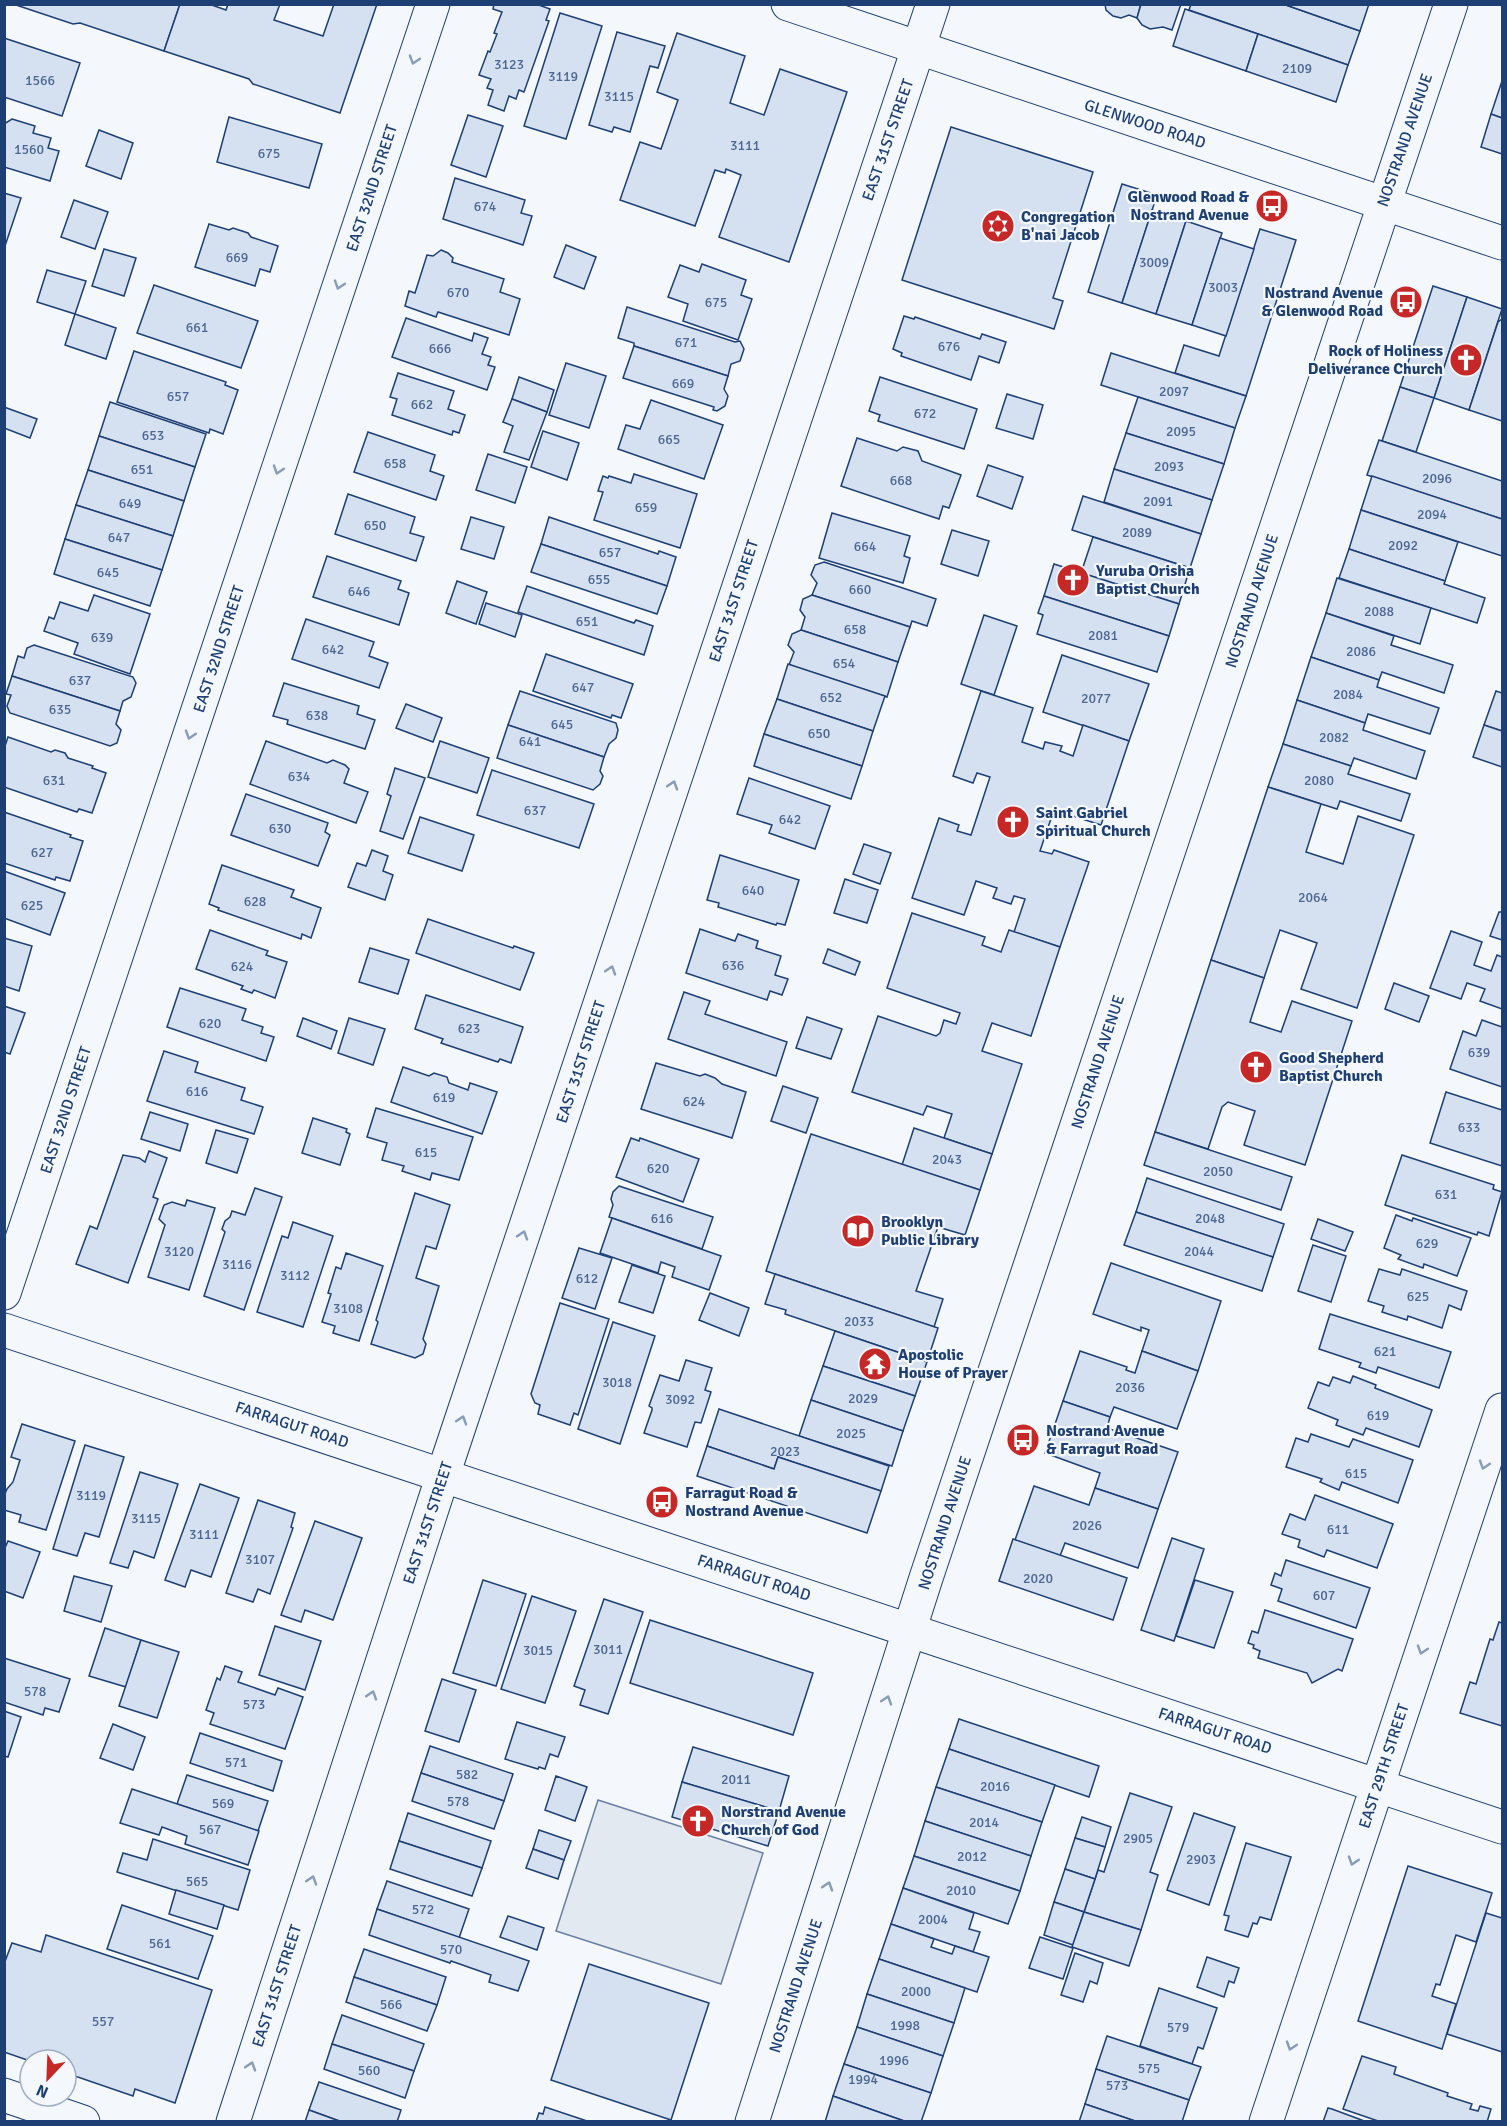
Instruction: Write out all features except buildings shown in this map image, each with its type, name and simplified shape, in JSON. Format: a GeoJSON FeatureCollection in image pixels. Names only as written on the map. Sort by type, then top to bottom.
{"type":"FeatureCollection","features":[{"type":"Feature","properties":{"kind":"street","name":"EAST 32ND STREET"},"geometry":{"type":"LineString","coordinates":[[4,1293],[433,4]]}},
{"type":"Feature","properties":{"kind":"street","name":"GLENWOOD ROAD"},"geometry":{"type":"LineString","coordinates":[[788,4],[1503,243]]}},
{"type":"Feature","properties":{"kind":"street","name":"EAST 31ST STREET"},"geometry":{"type":"LineString","coordinates":[[233,2121],[443,1475],[933,4]]}},
{"type":"Feature","properties":{"kind":"street","name":"NOSTRAND AVENUE"},"geometry":{"type":"LineString","coordinates":[[752,2121],[910,1629],[1451,4]]}},
{"type":"Feature","properties":{"kind":"street","name":"FARRAGUT ROAD"},"geometry":{"type":"LineString","coordinates":[[4,1330],[1503,1827]]}},
{"type":"Feature","properties":{"kind":"street","name":"EAST 29TH STREET"},"geometry":{"type":"LineString","coordinates":[[1266,2121],[1503,1410]]}},
{"type":"Feature","properties":{"kind":"street"},"geometry":{"type":"LineString","coordinates":[[4,2095],[83,2121]]}},
{"type":"Feature","properties":{"kind":"shaded area"},"geometry":{"type":"Polygon","coordinates":[[[598,1800],[763,1853],[721,1984],[556,1931],[598,1800]]]}},
{"type":"Feature","properties":{"kind":"place","name":"Glenwood Road & Nostrand Avenue"},"geometry":{"type":"Point","coordinates":[1272,206]}},
{"type":"Feature","properties":{"kind":"place","name":"Congregation B'nai Jacob"},"geometry":{"type":"Point","coordinates":[998,226]}},
{"type":"Feature","properties":{"kind":"place","name":"Nostrand Avenue & Glenwood Road"},"geometry":{"type":"Point","coordinates":[1406,302]}},
{"type":"Feature","properties":{"kind":"place","name":"Rock of Holiness Deliverance Church"},"geometry":{"type":"Point","coordinates":[1466,360]}},
{"type":"Feature","properties":{"kind":"place","name":"Yuruba Orisha Baptist Church"},"geometry":{"type":"Point","coordinates":[1073,580]}},
{"type":"Feature","properties":{"kind":"place","name":"Saint Gabriel Spiritual Church"},"geometry":{"type":"Point","coordinates":[1013,822]}},
{"type":"Feature","properties":{"kind":"place","name":"Good Shepherd Baptist Church"},"geometry":{"type":"Point","coordinates":[1256,1067]}},
{"type":"Feature","properties":{"kind":"place","name":"Brooklyn Public Library"},"geometry":{"type":"Point","coordinates":[858,1231]}},
{"type":"Feature","properties":{"kind":"place","name":"Apostolic House of Prayer"},"geometry":{"type":"Point","coordinates":[875,1364]}},
{"type":"Feature","properties":{"kind":"place","name":"Nostrand Avenue & Farragut Road"},"geometry":{"type":"Point","coordinates":[1023,1440]}},
{"type":"Feature","properties":{"kind":"place","name":"Farragut Road & Nostrand Avenue"},"geometry":{"type":"Point","coordinates":[662,1502]}},
{"type":"Feature","properties":{"kind":"place","name":"Norstrand Avenue Church of God"},"geometry":{"type":"Point","coordinates":[698,1821]}}]}
